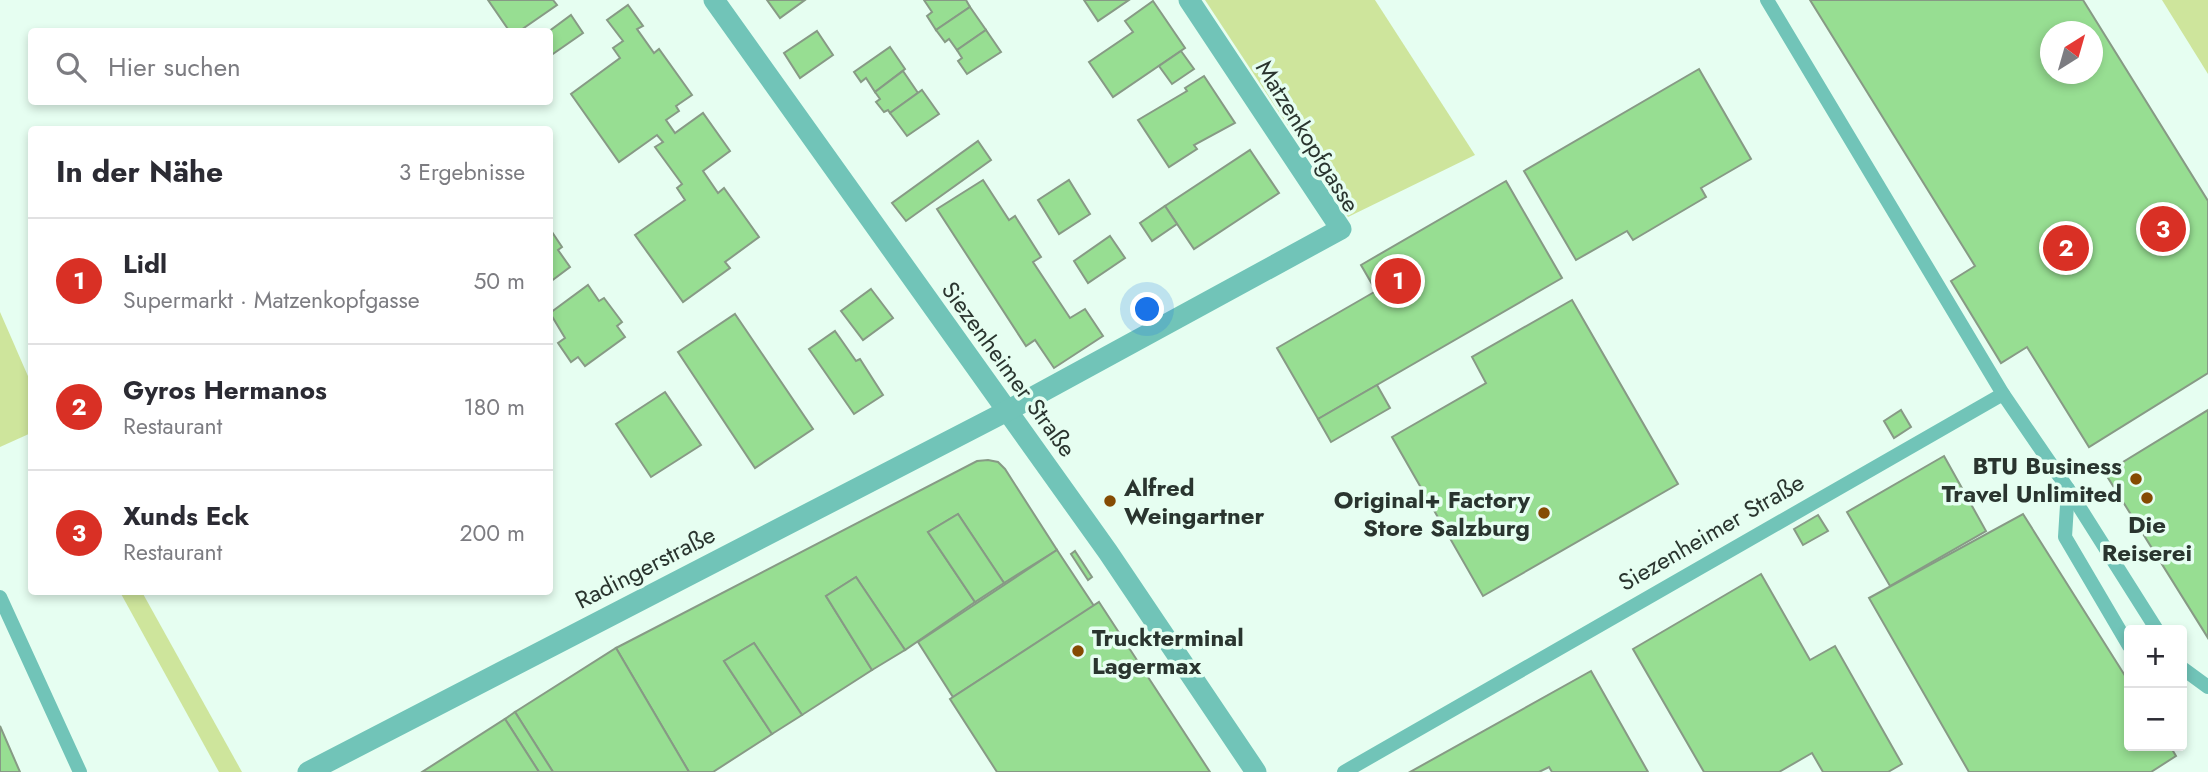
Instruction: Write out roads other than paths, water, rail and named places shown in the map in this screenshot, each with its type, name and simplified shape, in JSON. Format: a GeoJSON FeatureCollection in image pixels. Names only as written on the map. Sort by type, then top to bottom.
{"type":"FeatureCollection","features":[{"type":"Feature","properties":{"kind":"street","name":"Siezenheimer Straße"},"geometry":{"type":"LineString","coordinates":[[714,0],[1148,609],[1256,772]]}},
{"type":"Feature","properties":{"kind":"street","name":"Matzenkopfgasse"},"geometry":{"type":"LineString","coordinates":[[1007,411],[1341,229],[1189,0]]}},
{"type":"Feature","properties":{"kind":"street","name":"Radingerstraße"},"geometry":{"type":"LineString","coordinates":[[308,772],[1007,411]]}},
{"type":"Feature","properties":{"kind":"lane"},"geometry":{"type":"LineString","coordinates":[[1767,0],[2003,394],[2068,489],[2154,625]]}},
{"type":"Feature","properties":{"kind":"lane","name":"Siezenheimer Straße"},"geometry":{"type":"LineString","coordinates":[[1344,772],[2003,394]]}},
{"type":"Feature","properties":{"kind":"lane"},"geometry":{"type":"LineString","coordinates":[[2068,489],[2066,537],[2124,637]]}},
{"type":"Feature","properties":{"kind":"lane"},"geometry":{"type":"LineString","coordinates":[[0,597],[80,772]]}},
{"type":"Feature","properties":{"kind":"lane"},"geometry":{"type":"LineString","coordinates":[[2187,672],[2208,687]]}},
{"type":"Feature","properties":{"kind":"place","name":"Xunds Eck"},"geometry":{"type":"Point","coordinates":[2163,229]}},
{"type":"Feature","properties":{"kind":"place","name":"Gyros Hermanos"},"geometry":{"type":"Point","coordinates":[2066,248]}},
{"type":"Feature","properties":{"kind":"place","name":"Lidl"},"geometry":{"type":"Point","coordinates":[1398,281]}},
{"type":"Feature","properties":{"kind":"place","name":"BTU Business Travel Unlimited"},"geometry":{"type":"Point","coordinates":[2136,479]}},
{"type":"Feature","properties":{"kind":"place","name":"Die Reiserei"},"geometry":{"type":"Point","coordinates":[2147,498]}},
{"type":"Feature","properties":{"kind":"place","name":"Alfred Weingartner"},"geometry":{"type":"Point","coordinates":[1110,501]}},
{"type":"Feature","properties":{"kind":"place","name":"Original+ Factory Store Salzburg"},"geometry":{"type":"Point","coordinates":[1544,513]}},
{"type":"Feature","properties":{"kind":"place","name":"Truckterminal Lagermax"},"geometry":{"type":"Point","coordinates":[1078,651]}}]}
